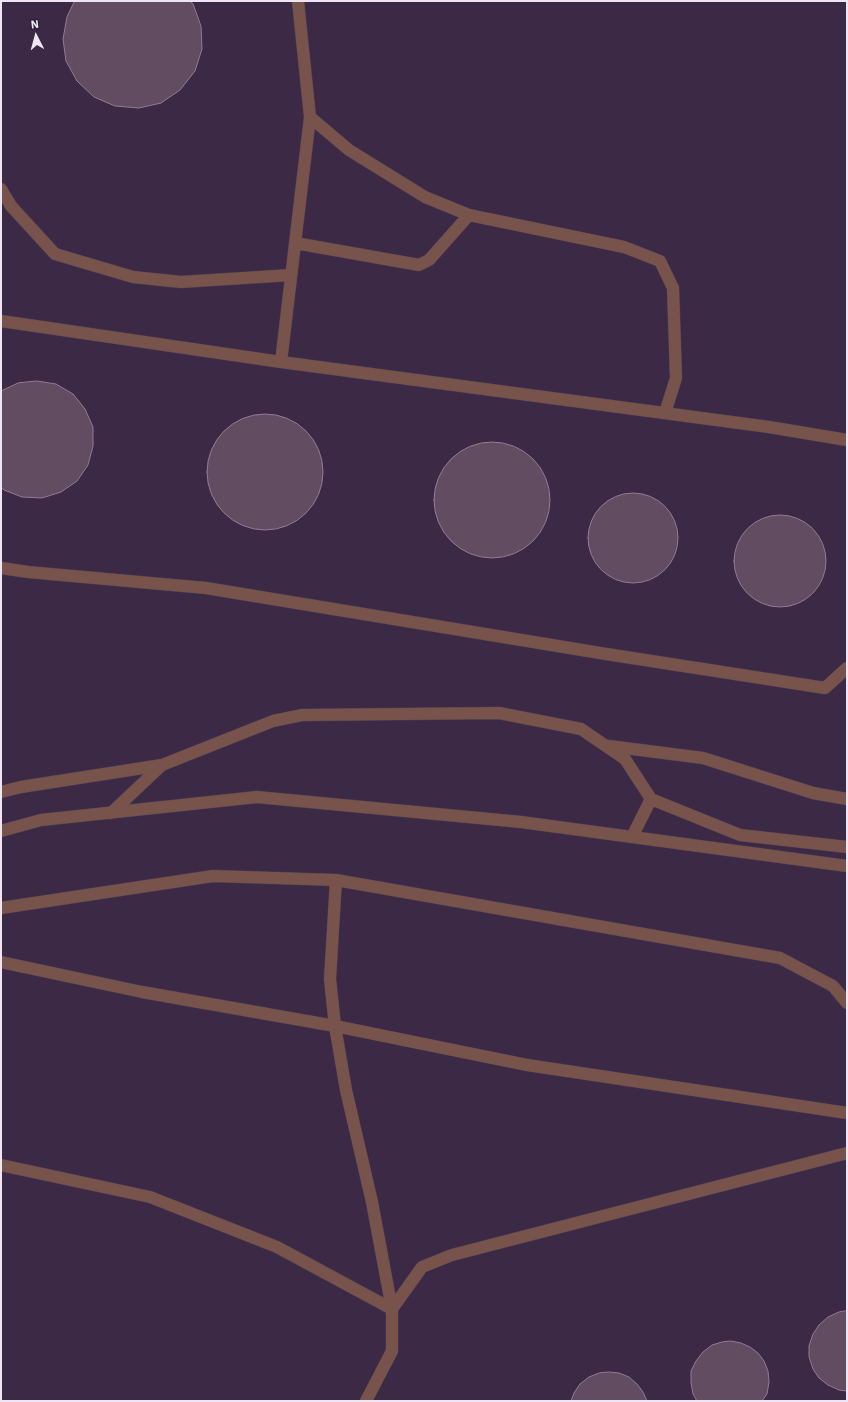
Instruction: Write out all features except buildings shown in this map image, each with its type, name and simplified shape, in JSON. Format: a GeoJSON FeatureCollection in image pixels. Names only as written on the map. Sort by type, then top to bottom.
{"type":"FeatureCollection","features":[{"type":"Feature","properties":{"kind":"lane"},"geometry":{"type":"LineString","coordinates":[[281,362],[310,117],[298,1]]}},
{"type":"Feature","properties":{"kind":"lane"},"geometry":{"type":"LineString","coordinates":[[310,117],[349,150],[425,197],[470,215],[624,247],[660,261],[673,288],[674,303],[676,378],[665,413]]}},
{"type":"Feature","properties":{"kind":"lane"},"geometry":{"type":"LineString","coordinates":[[1,189],[11,206],[55,254],[133,277],[181,282],[291,275]]}},
{"type":"Feature","properties":{"kind":"lane"},"geometry":{"type":"LineString","coordinates":[[295,243],[418,265],[429,260],[470,215]]}},
{"type":"Feature","properties":{"kind":"lane"},"geometry":{"type":"LineString","coordinates":[[1,321],[281,362],[769,427],[847,440]]}},
{"type":"Feature","properties":{"kind":"lane"},"geometry":{"type":"LineString","coordinates":[[1,568],[36,573],[206,588],[600,653],[825,688],[847,668]]}},
{"type":"Feature","properties":{"kind":"lane"},"geometry":{"type":"LineString","coordinates":[[1,792],[21,787],[162,765],[273,721],[302,715],[499,713],[581,729],[625,759],[651,798],[740,835],[847,847]]}},
{"type":"Feature","properties":{"kind":"lane"},"geometry":{"type":"LineString","coordinates":[[606,746],[703,758],[813,793],[847,799]]}},
{"type":"Feature","properties":{"kind":"lane"},"geometry":{"type":"LineString","coordinates":[[112,813],[162,765]]}},
{"type":"Feature","properties":{"kind":"lane"},"geometry":{"type":"LineString","coordinates":[[1,831],[41,820],[257,797],[520,822],[847,866]]}},
{"type":"Feature","properties":{"kind":"lane"},"geometry":{"type":"LineString","coordinates":[[632,837],[651,798]]}},
{"type":"Feature","properties":{"kind":"lane"},"geometry":{"type":"LineString","coordinates":[[1,908],[213,876],[336,880],[780,958],[833,986],[847,1003]]}},
{"type":"Feature","properties":{"kind":"lane"},"geometry":{"type":"LineString","coordinates":[[336,880],[330,979],[335,1026],[346,1090],[372,1202],[392,1309],[392,1351],[366,1401]]}},
{"type":"Feature","properties":{"kind":"lane"},"geometry":{"type":"LineString","coordinates":[[1,962],[142,992],[335,1026],[527,1065],[847,1113]]}},
{"type":"Feature","properties":{"kind":"lane"},"geometry":{"type":"LineString","coordinates":[[392,1309],[422,1267],[452,1255],[847,1153]]}},
{"type":"Feature","properties":{"kind":"lane"},"geometry":{"type":"LineString","coordinates":[[1,1165],[150,1197],[277,1247],[392,1309]]}},
{"type":"Feature","properties":{"kind":"shaded area"},"geometry":{"type":"Polygon","coordinates":[[[1,1],[847,1],[847,1401],[1,1401],[1,1]]]}}]}
